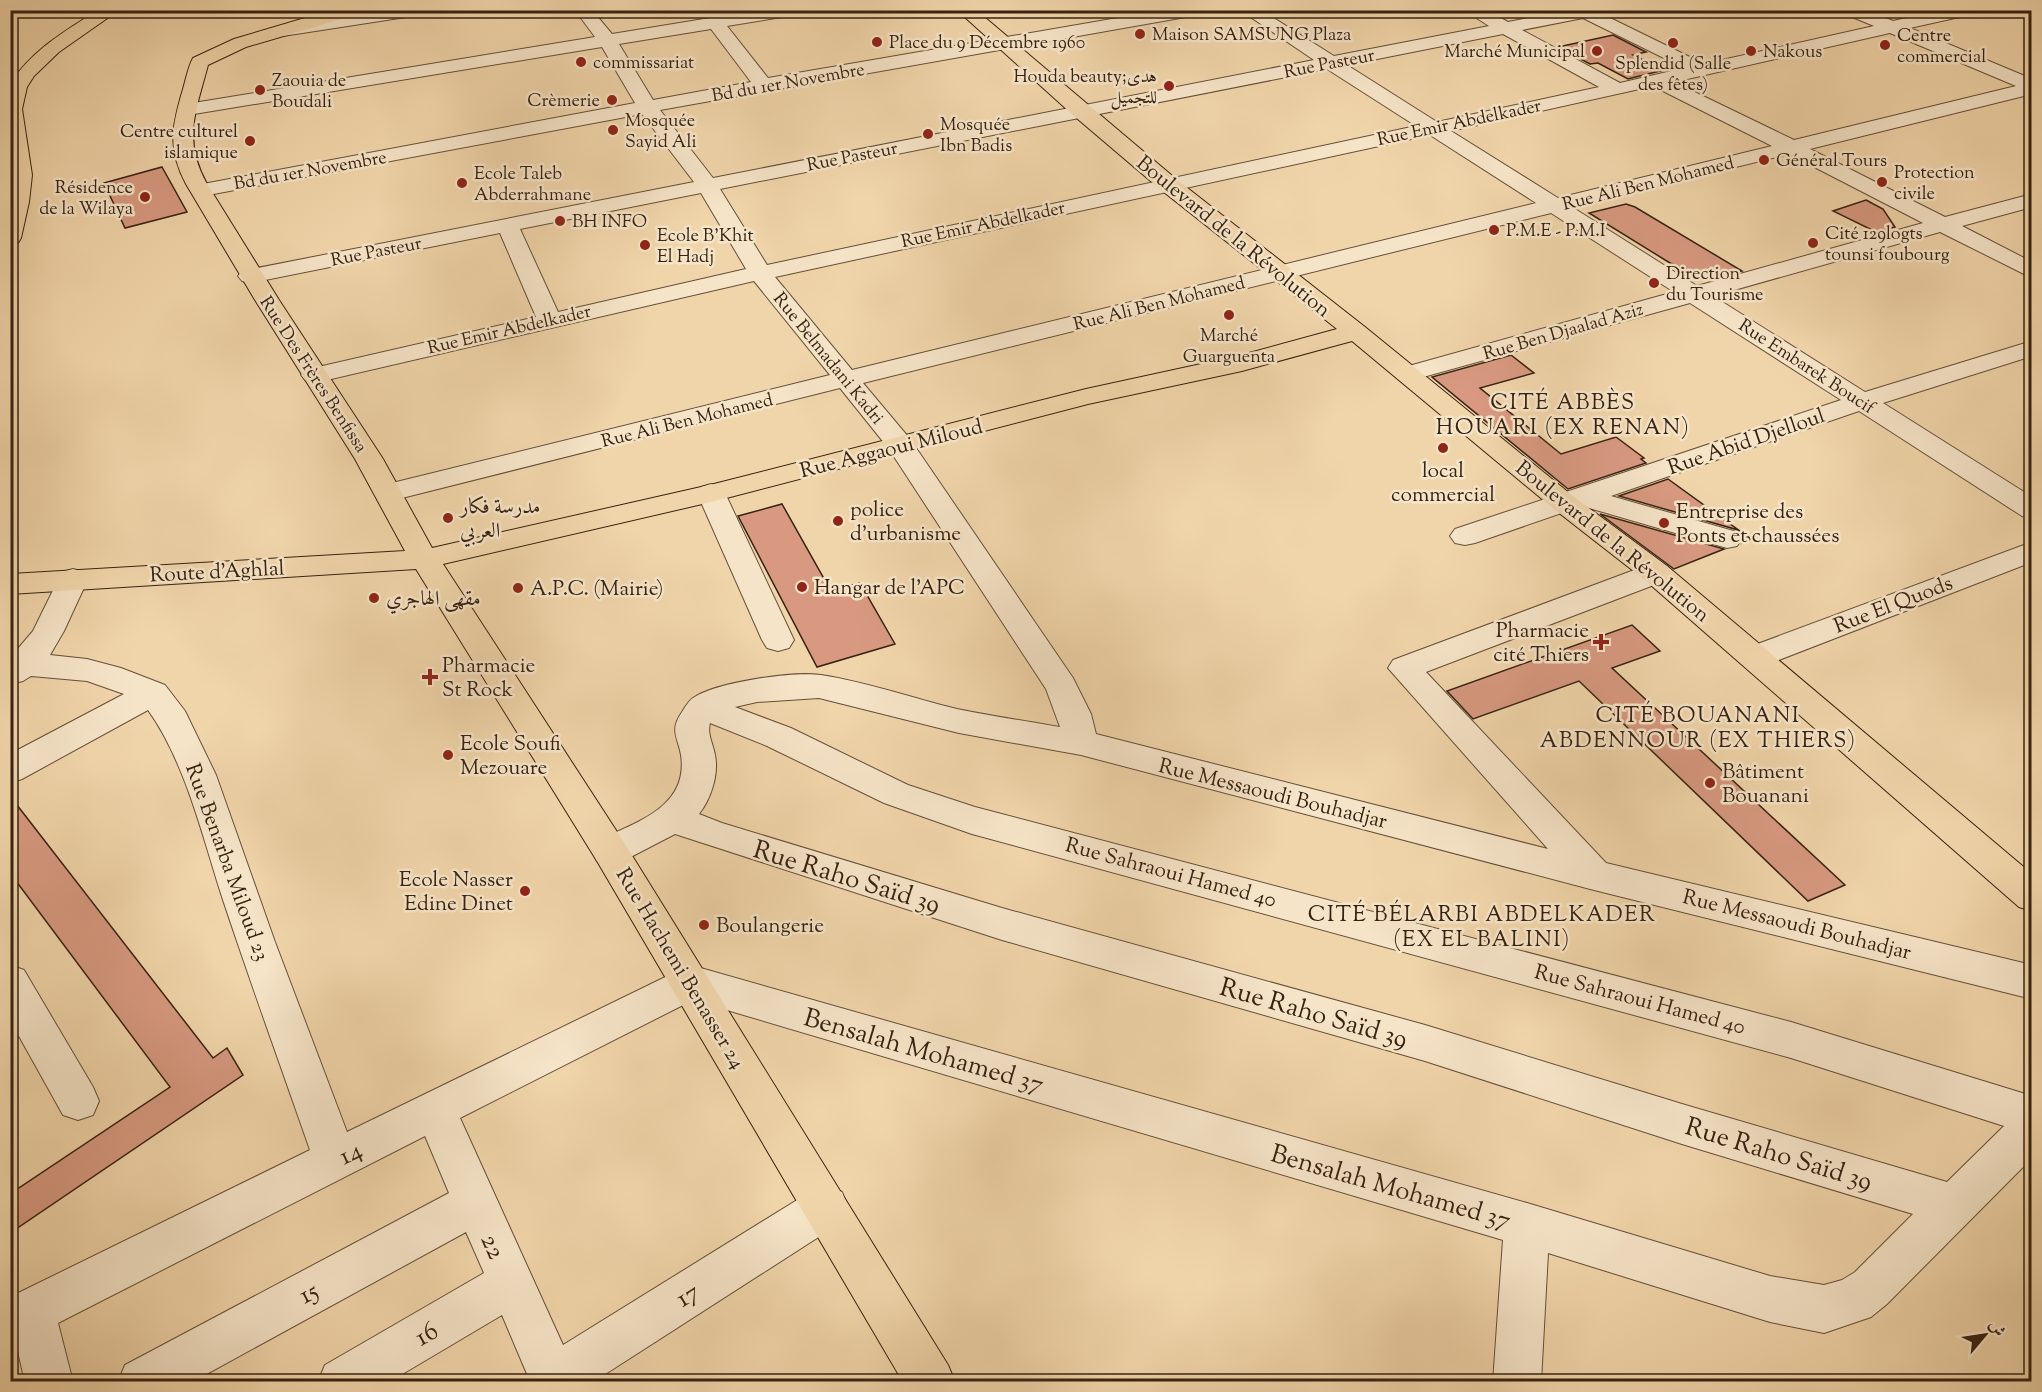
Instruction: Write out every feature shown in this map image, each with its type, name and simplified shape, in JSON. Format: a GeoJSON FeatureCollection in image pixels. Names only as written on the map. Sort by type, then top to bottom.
{"type":"FeatureCollection","features":[{"type":"Feature","properties":{"kind":"main road"},"geometry":{"type":"LineString","coordinates":[[10,238],[19,199],[21,165],[12,110],[13,100],[37,60],[111,10]]}},
{"type":"Feature","properties":{"kind":"main road"},"geometry":{"type":"LineString","coordinates":[[283,31],[352,10]]}},
{"type":"Feature","properties":{"kind":"main road","name":"Boulevard de la Révolution"},"geometry":{"type":"LineString","coordinates":[[965,10],[997,44],[1168,184],[1407,374],[1573,500],[2031,896]]}},
{"type":"Feature","properties":{"kind":"main road","name":"Rue Des Frères Benfissa"},"geometry":{"type":"LineString","coordinates":[[283,31],[240,43],[201,62],[188,109],[182,145],[187,168],[203,190],[250,276],[390,492],[424,559]]}},
{"type":"Feature","properties":{"kind":"main road","name":"Rue Aggaoui Miloud"},"geometry":{"type":"LineString","coordinates":[[424,559],[711,493],[1086,397],[1242,363],[1356,332]]}},
{"type":"Feature","properties":{"kind":"main road","name":"Route d'Aghlal"},"geometry":{"type":"LineString","coordinates":[[10,584],[424,559]]}},
{"type":"Feature","properties":{"kind":"main road","name":"Rue Hachemi Benasser 24"},"geometry":{"type":"LineString","coordinates":[[424,559],[610,851],[931,1382]]}},
{"type":"Feature","properties":{"kind":"street"},"geometry":{"type":"LineString","coordinates":[[283,31],[420,10]]}},
{"type":"Feature","properties":{"kind":"street","name":"Rue Belmadani Kadri"},"geometry":{"type":"LineString","coordinates":[[583,10],[608,41],[648,108],[707,185],[760,273],[900,445],[1061,686],[1074,714],[1081,743]]}},
{"type":"Feature","properties":{"kind":"street"},"geometry":{"type":"LineString","coordinates":[[188,109],[794,10]]}},
{"type":"Feature","properties":{"kind":"street","name":"Bd du 1er Novembre"},"geometry":{"type":"LineString","coordinates":[[203,190],[763,86],[1197,10]]}},
{"type":"Feature","properties":{"kind":"street","name":"Rue Embarek Boucif"},"geometry":{"type":"LineString","coordinates":[[1248,10],[2031,510]]}},
{"type":"Feature","properties":{"kind":"street"},"geometry":{"type":"LineString","coordinates":[[1472,10],[1617,89]]}},
{"type":"Feature","properties":{"kind":"street"},"geometry":{"type":"LineString","coordinates":[[1851,10],[2031,87]]}},
{"type":"Feature","properties":{"kind":"street","name":"Rue Emir Abdelkader"},"geometry":{"type":"LineString","coordinates":[[314,375],[760,273],[1617,89],[1967,10]]}},
{"type":"Feature","properties":{"kind":"street"},"geometry":{"type":"LineString","coordinates":[[1588,11],[1702,70]]}},
{"type":"Feature","properties":{"kind":"street","name":"Rue Pasteur"},"geometry":{"type":"LineString","coordinates":[[250,276],[1588,11]]}},
{"type":"Feature","properties":{"kind":"street"},"geometry":{"type":"LineString","coordinates":[[716,24],[763,86]]}},
{"type":"Feature","properties":{"kind":"street"},"geometry":{"type":"LineString","coordinates":[[1655,80],[1791,147],[2031,271]]}},
{"type":"Feature","properties":{"kind":"street","name":"Rue Ali Ben Mohamed"},"geometry":{"type":"LineString","coordinates":[[390,492],[2031,87]]}},
{"type":"Feature","properties":{"kind":"street","name":"Rue Ben Djaalad Aziz"},"geometry":{"type":"LineString","coordinates":[[1407,374],[2031,200]]}},
{"type":"Feature","properties":{"kind":"street"},"geometry":{"type":"LineString","coordinates":[[507,225],[549,320]]}},
{"type":"Feature","properties":{"kind":"street","name":"Rue Abid Djelloul"},"geometry":{"type":"LineString","coordinates":[[1465,536],[1863,401],[2031,348]]}},
{"type":"Feature","properties":{"kind":"street"},"geometry":{"type":"LineString","coordinates":[[711,493],[778,640]]}},
{"type":"Feature","properties":{"kind":"street"},"geometry":{"type":"LineString","coordinates":[[1573,500],[1727,539]]}},
{"type":"Feature","properties":{"kind":"street","name":"Rue El Quods"},"geometry":{"type":"LineString","coordinates":[[1755,657],[2031,552]]}},
{"type":"Feature","properties":{"kind":"street"},"geometry":{"type":"LineString","coordinates":[[1594,875],[1404,668],[1656,573]]}},
{"type":"Feature","properties":{"kind":"street"},"geometry":{"type":"LineString","coordinates":[[19,669],[50,626],[73,579]]}},
{"type":"Feature","properties":{"kind":"street"},"geometry":{"type":"LineString","coordinates":[[19,669],[87,670],[153,693]]}},
{"type":"Feature","properties":{"kind":"street","name":"Rue Messaoudi Bouhadjar"},"geometry":{"type":"LineString","coordinates":[[703,707],[731,695],[757,690],[819,686],[959,722],[1081,743],[1594,875],[2031,982]]}},
{"type":"Feature","properties":{"kind":"street"},"geometry":{"type":"LineString","coordinates":[[10,770],[153,693]]}},
{"type":"Feature","properties":{"kind":"street","name":"Rue Benarba Miloud 23"},"geometry":{"type":"LineString","coordinates":[[153,693],[173,720],[199,775],[256,942],[335,1159]]}},
{"type":"Feature","properties":{"kind":"street"},"geometry":{"type":"LineString","coordinates":[[610,851],[674,819],[690,800],[698,775],[698,755],[692,738],[692,723],[703,707]]}},
{"type":"Feature","properties":{"kind":"street","name":"Rue Sahraoui Hamed 40"},"geometry":{"type":"LineString","coordinates":[[703,707],[779,737],[896,794],[972,820],[1791,1040],[2031,1116]]}},
{"type":"Feature","properties":{"kind":"street","name":"Rue Raho Saïd 39"},"geometry":{"type":"LineString","coordinates":[[674,819],[712,834],[1002,924],[1425,1043],[1953,1205]]}},
{"type":"Feature","properties":{"kind":"street"},"geometry":{"type":"LineString","coordinates":[[10,982],[78,1101]]}},
{"type":"Feature","properties":{"kind":"street","name":"14"},"geometry":{"type":"LineString","coordinates":[[21,1317],[690,982]]}},
{"type":"Feature","properties":{"kind":"street","name":"Bensalah Mohamed 37"},"geometry":{"type":"LineString","coordinates":[[690,982],[1527,1225],[1770,1299],[1824,1310],[1854,1300],[1871,1288],[2031,1128]]}},
{"type":"Feature","properties":{"kind":"street","name":"22"},"geometry":{"type":"LineString","coordinates":[[435,1110],[552,1380]]}},
{"type":"Feature","properties":{"kind":"street","name":"15"},"geometry":{"type":"LineString","coordinates":[[142,1382],[475,1203]]}},
{"type":"Feature","properties":{"kind":"street","name":"17"},"geometry":{"type":"LineString","coordinates":[[552,1380],[826,1207]]}},
{"type":"Feature","properties":{"kind":"street"},"geometry":{"type":"LineString","coordinates":[[1516,1382],[1527,1225]]}},
{"type":"Feature","properties":{"kind":"street","name":"16"},"geometry":{"type":"LineString","coordinates":[[342,1382],[510,1284]]}},
{"type":"Feature","properties":{"kind":"street"},"geometry":{"type":"LineString","coordinates":[[21,1317],[49,1382]]}},
{"type":"Feature","properties":{"kind":"building"},"geometry":{"type":"Polygon","coordinates":[[[1613,35],[1646,52],[1633,55],[1664,70],[1628,79],[1598,63],[1590,64],[1558,47],[1613,35]]]}},
{"type":"Feature","properties":{"kind":"building","name":"Résidence de la Wilaya"},"geometry":{"type":"Polygon","coordinates":[[[162,167],[187,212],[125,228],[104,183],[162,167]]]}},
{"type":"Feature","properties":{"kind":"building"},"geometry":{"type":"Polygon","coordinates":[[[1866,200],[1883,209],[1895,227],[1876,232],[1833,211],[1866,200]]]}},
{"type":"Feature","properties":{"kind":"building"},"geometry":{"type":"Polygon","coordinates":[[[1626,204],[1635,207],[1742,271],[1731,274],[1687,270],[1670,263],[1589,213],[1626,204]]]}},
{"type":"Feature","properties":{"kind":"building"},"geometry":{"type":"Polygon","coordinates":[[[1511,355],[1534,373],[1480,388],[1561,454],[1616,437],[1644,458],[1641,459],[1646,463],[1568,489],[1432,377],[1511,355]]]}},
{"type":"Feature","properties":{"kind":"building"},"geometry":{"type":"Polygon","coordinates":[[[1668,479],[1751,539],[1742,543],[1744,538],[1738,530],[1619,496],[1668,479]]]}},
{"type":"Feature","properties":{"kind":"building","name":"Hangar de l'APC"},"geometry":{"type":"Polygon","coordinates":[[[782,504],[831,591],[860,583],[895,644],[817,667],[738,516],[782,504]]]}},
{"type":"Feature","properties":{"kind":"building"},"geometry":{"type":"Polygon","coordinates":[[[1600,514],[1724,549],[1674,569],[1600,514]]]}},
{"type":"Feature","properties":{"kind":"building","name":"Bâtiment Bouanani"},"geometry":{"type":"Polygon","coordinates":[[[1632,625],[1660,651],[1612,668],[1845,885],[1808,901],[1579,681],[1473,719],[1447,691],[1632,625]]]}},
{"type":"Feature","properties":{"kind":"building"},"geometry":{"type":"Polygon","coordinates":[[[10,796],[213,1058],[227,1048],[243,1075],[10,1233],[10,1194],[170,1087],[10,873],[10,796]]]}},
{"type":"Feature","properties":{"kind":"place","name":"Maison SAMSUNG Plaza"},"geometry":{"type":"Point","coordinates":[1140,34]}},
{"type":"Feature","properties":{"kind":"place","name":"Place du 9 Décembre 1960"},"geometry":{"type":"Point","coordinates":[877,42]}},
{"type":"Feature","properties":{"kind":"place","name":"Splendid (Salle des fêtes)"},"geometry":{"type":"Point","coordinates":[1673,43]}},
{"type":"Feature","properties":{"kind":"place","name":"Centre commercial"},"geometry":{"type":"Point","coordinates":[1885,45]}},
{"type":"Feature","properties":{"kind":"place","name":"Marché Municipal"},"geometry":{"type":"Point","coordinates":[1597,51]}},
{"type":"Feature","properties":{"kind":"place","name":"Nakous"},"geometry":{"type":"Point","coordinates":[1751,51]}},
{"type":"Feature","properties":{"kind":"place","name":"commissariat"},"geometry":{"type":"Point","coordinates":[581,62]}},
{"type":"Feature","properties":{"kind":"place","name":"Houda beauty;هدى للتجميل"},"geometry":{"type":"Point","coordinates":[1169,86]}},
{"type":"Feature","properties":{"kind":"place","name":"Zaouia de Boudali"},"geometry":{"type":"Point","coordinates":[260,90]}},
{"type":"Feature","properties":{"kind":"place","name":"Crèmerie"},"geometry":{"type":"Point","coordinates":[612,100]}},
{"type":"Feature","properties":{"kind":"place","name":"Mosquée Sayid Ali"},"geometry":{"type":"Point","coordinates":[613,130]}},
{"type":"Feature","properties":{"kind":"place","name":"Mosquée Ibn Badis"},"geometry":{"type":"Point","coordinates":[928,134]}},
{"type":"Feature","properties":{"kind":"place","name":"Centre culturel islamique"},"geometry":{"type":"Point","coordinates":[250,141]}},
{"type":"Feature","properties":{"kind":"place","name":"Général Tours"},"geometry":{"type":"Point","coordinates":[1764,160]}},
{"type":"Feature","properties":{"kind":"place","name":"Protection civile"},"geometry":{"type":"Point","coordinates":[1882,182]}},
{"type":"Feature","properties":{"kind":"place","name":"Ecole Taleb Abderrahmane"},"geometry":{"type":"Point","coordinates":[462,183]}},
{"type":"Feature","properties":{"kind":"place","name":"Résidence de la Wilaya"},"geometry":{"type":"Point","coordinates":[145,197]}},
{"type":"Feature","properties":{"kind":"place","name":"BH INFO"},"geometry":{"type":"Point","coordinates":[560,221]}},
{"type":"Feature","properties":{"kind":"place","name":"P.M.E - P.M.I"},"geometry":{"type":"Point","coordinates":[1494,230]}},
{"type":"Feature","properties":{"kind":"place","name":"Cité 129logts tounsi foubourg"},"geometry":{"type":"Point","coordinates":[1813,243]}},
{"type":"Feature","properties":{"kind":"place","name":"Ecole B'Khit El Hadj"},"geometry":{"type":"Point","coordinates":[645,245]}},
{"type":"Feature","properties":{"kind":"place","name":"Direction du Tourisme"},"geometry":{"type":"Point","coordinates":[1654,283]}},
{"type":"Feature","properties":{"kind":"place","name":"Marché Guarguenta"},"geometry":{"type":"Point","coordinates":[1229,315]}},
{"type":"Feature","properties":{"kind":"place","name":"local commercial"},"geometry":{"type":"Point","coordinates":[1443,448]}},
{"type":"Feature","properties":{"kind":"place","name":"مدرسة فكار العربي"},"geometry":{"type":"Point","coordinates":[448,518]}},
{"type":"Feature","properties":{"kind":"place","name":"police d'urbanisme"},"geometry":{"type":"Point","coordinates":[838,521]}},
{"type":"Feature","properties":{"kind":"place","name":"Entreprise des Ponts et chaussées"},"geometry":{"type":"Point","coordinates":[1664,523]}},
{"type":"Feature","properties":{"kind":"place","name":"Hangar de l'APC"},"geometry":{"type":"Point","coordinates":[802,587]}},
{"type":"Feature","properties":{"kind":"place","name":"A.P.C. (Mairie)"},"geometry":{"type":"Point","coordinates":[518,588]}},
{"type":"Feature","properties":{"kind":"place","name":"مقهى الهاجري"},"geometry":{"type":"Point","coordinates":[374,598]}},
{"type":"Feature","properties":{"kind":"place","name":"Pharmacie cité Thiers"},"geometry":{"type":"Point","coordinates":[1601,642]}},
{"type":"Feature","properties":{"kind":"place","name":"Pharmacie St Rock"},"geometry":{"type":"Point","coordinates":[430,677]}},
{"type":"Feature","properties":{"kind":"place","name":"Ecole Soufi Mezouare"},"geometry":{"type":"Point","coordinates":[448,755]}},
{"type":"Feature","properties":{"kind":"place","name":"Bâtiment Bouanani"},"geometry":{"type":"Point","coordinates":[1710,783]}},
{"type":"Feature","properties":{"kind":"place","name":"Ecole Nasser Edine Dinet"},"geometry":{"type":"Point","coordinates":[525,891]}},
{"type":"Feature","properties":{"kind":"place","name":"Boulangerie"},"geometry":{"type":"Point","coordinates":[704,925]}},
{"type":"Feature","properties":{"kind":"district","name":"CITÉ ABBÈS HOUARI (EX RENAN)"},"geometry":{"type":"Point","coordinates":[1563,414]}},
{"type":"Feature","properties":{"kind":"district","name":"CITÉ BOUANANI ABDENNOUR (EX THIERS)"},"geometry":{"type":"Point","coordinates":[1698,726]}},
{"type":"Feature","properties":{"kind":"district","name":"CITÉ BÉLARBI ABDELKADER (EX EL BALINI)"},"geometry":{"type":"Point","coordinates":[1482,926]}}]}
